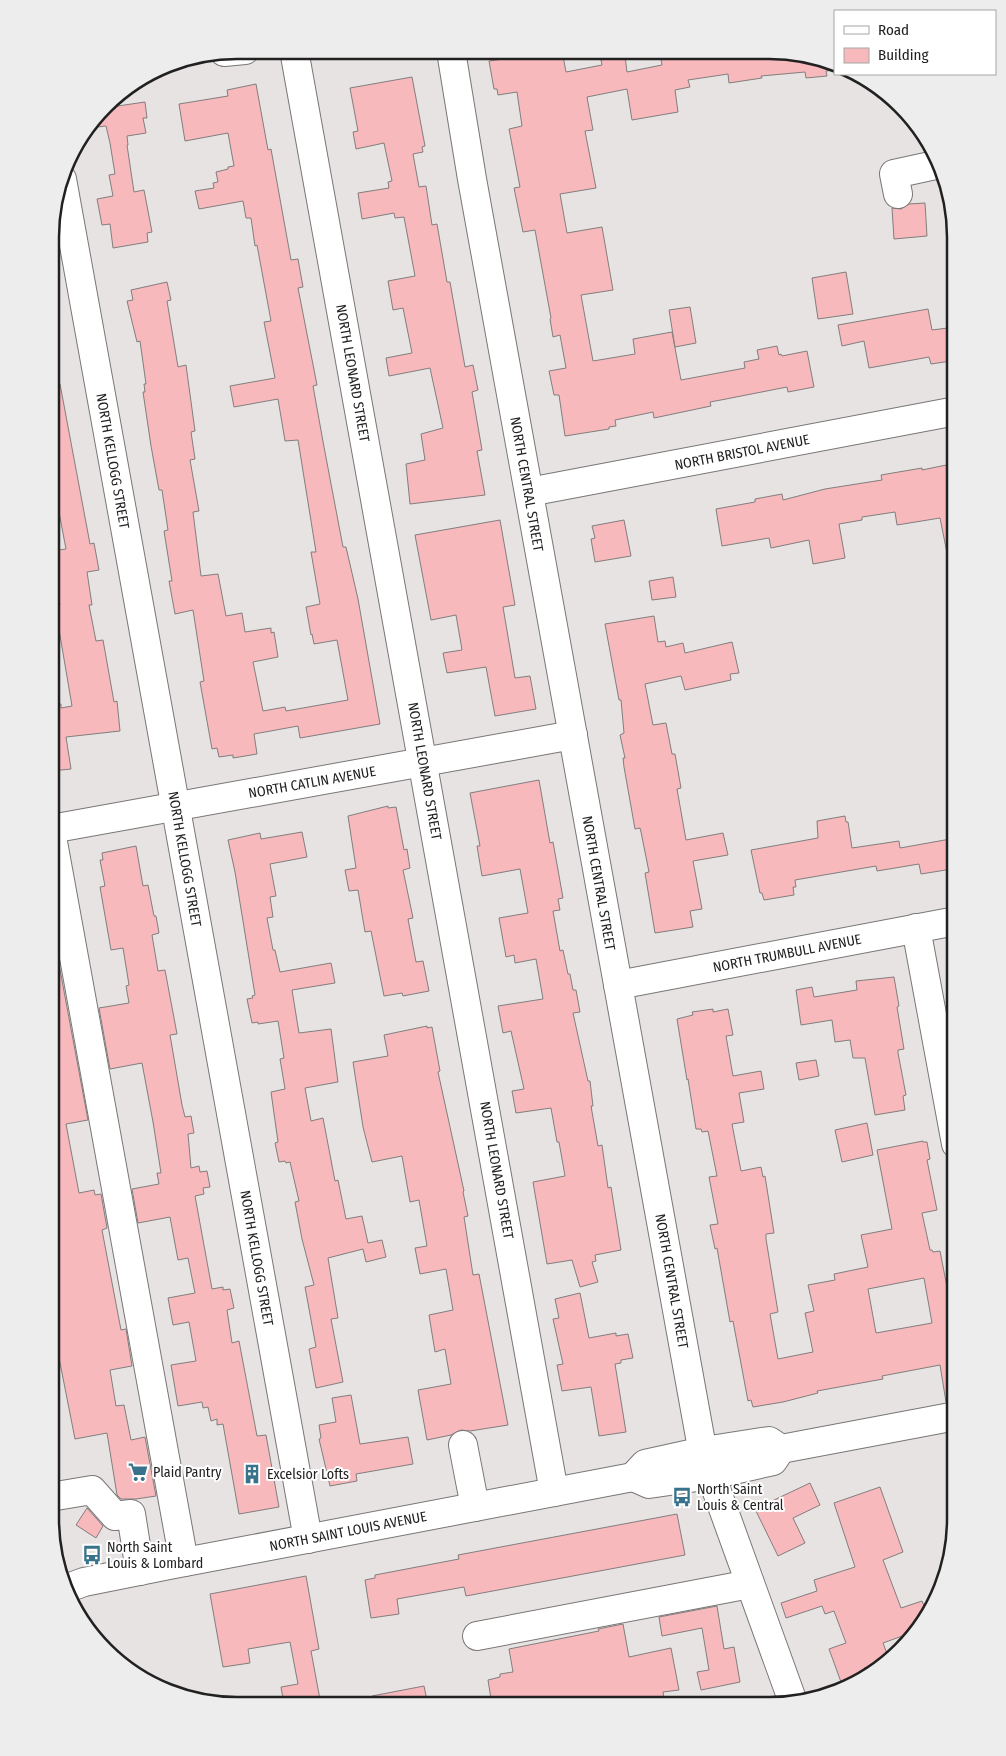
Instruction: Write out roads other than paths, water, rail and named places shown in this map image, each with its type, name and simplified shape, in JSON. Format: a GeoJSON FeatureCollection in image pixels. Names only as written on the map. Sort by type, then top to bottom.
{"type":"FeatureCollection","features":[{"type":"Feature","properties":{"kind":"street","name":"NORTH LEONARD STREET"},"geometry":{"type":"LineString","coordinates":[[296,59],[424,762],[554,1492]]}},
{"type":"Feature","properties":{"kind":"street","name":"NORTH CENTRAL STREET"},"geometry":{"type":"LineString","coordinates":[[452,59],[698,1429],[750,1584],[791,1696]]}},
{"type":"Feature","properties":{"kind":"street"},"geometry":{"type":"LineString","coordinates":[[898,194],[894,174],[933,166]]}},
{"type":"Feature","properties":{"kind":"street","name":"NORTH KELLOGG STREET"},"geometry":{"type":"LineString","coordinates":[[64,192],[308,1539]]}},
{"type":"Feature","properties":{"kind":"street","name":"NORTH BRISTOL AVENUE"},"geometry":{"type":"LineString","coordinates":[[529,492],[947,413]]}},
{"type":"Feature","properties":{"kind":"street","name":"NORTH CATLIN AVENUE"},"geometry":{"type":"LineString","coordinates":[[59,829],[573,735]]}},
{"type":"Feature","properties":{"kind":"street"},"geometry":{"type":"LineString","coordinates":[[59,874],[184,1562]]}},
{"type":"Feature","properties":{"kind":"street","name":"NORTH TRUMBULL AVENUE"},"geometry":{"type":"LineString","coordinates":[[618,985],[947,923]]}},
{"type":"Feature","properties":{"kind":"street"},"geometry":{"type":"LineString","coordinates":[[916,928],[947,1095]]}},
{"type":"Feature","properties":{"kind":"street","name":"NORTH SAINT LOUIS AVENUE"},"geometry":{"type":"LineString","coordinates":[[71,1587],[84,1582],[184,1562],[633,1477],[645,1464],[708,1463],[769,1441],[781,1449],[947,1418]]}},
{"type":"Feature","properties":{"kind":"street"},"geometry":{"type":"LineString","coordinates":[[462,1445],[475,1507]]}},
{"type":"Feature","properties":{"kind":"street"},"geometry":{"type":"LineString","coordinates":[[59,1496],[92,1490],[115,1516],[131,1514],[140,1571]]}},
{"type":"Feature","properties":{"kind":"street"},"geometry":{"type":"LineString","coordinates":[[477,1636],[750,1584]]}},
{"type":"Feature","properties":{"kind":"place","name":"Plaid Pantry"},"geometry":{"type":"Point","coordinates":[138,1472]}},
{"type":"Feature","properties":{"kind":"place","name":"Excelsior Lofts"},"geometry":{"type":"Point","coordinates":[252,1474]}},
{"type":"Feature","properties":{"kind":"place","name":"North Saint Louis & Central"},"geometry":{"type":"Point","coordinates":[682,1497]}},
{"type":"Feature","properties":{"kind":"place","name":"North Saint Louis & Lombard"},"geometry":{"type":"Point","coordinates":[92,1555]}}]}
